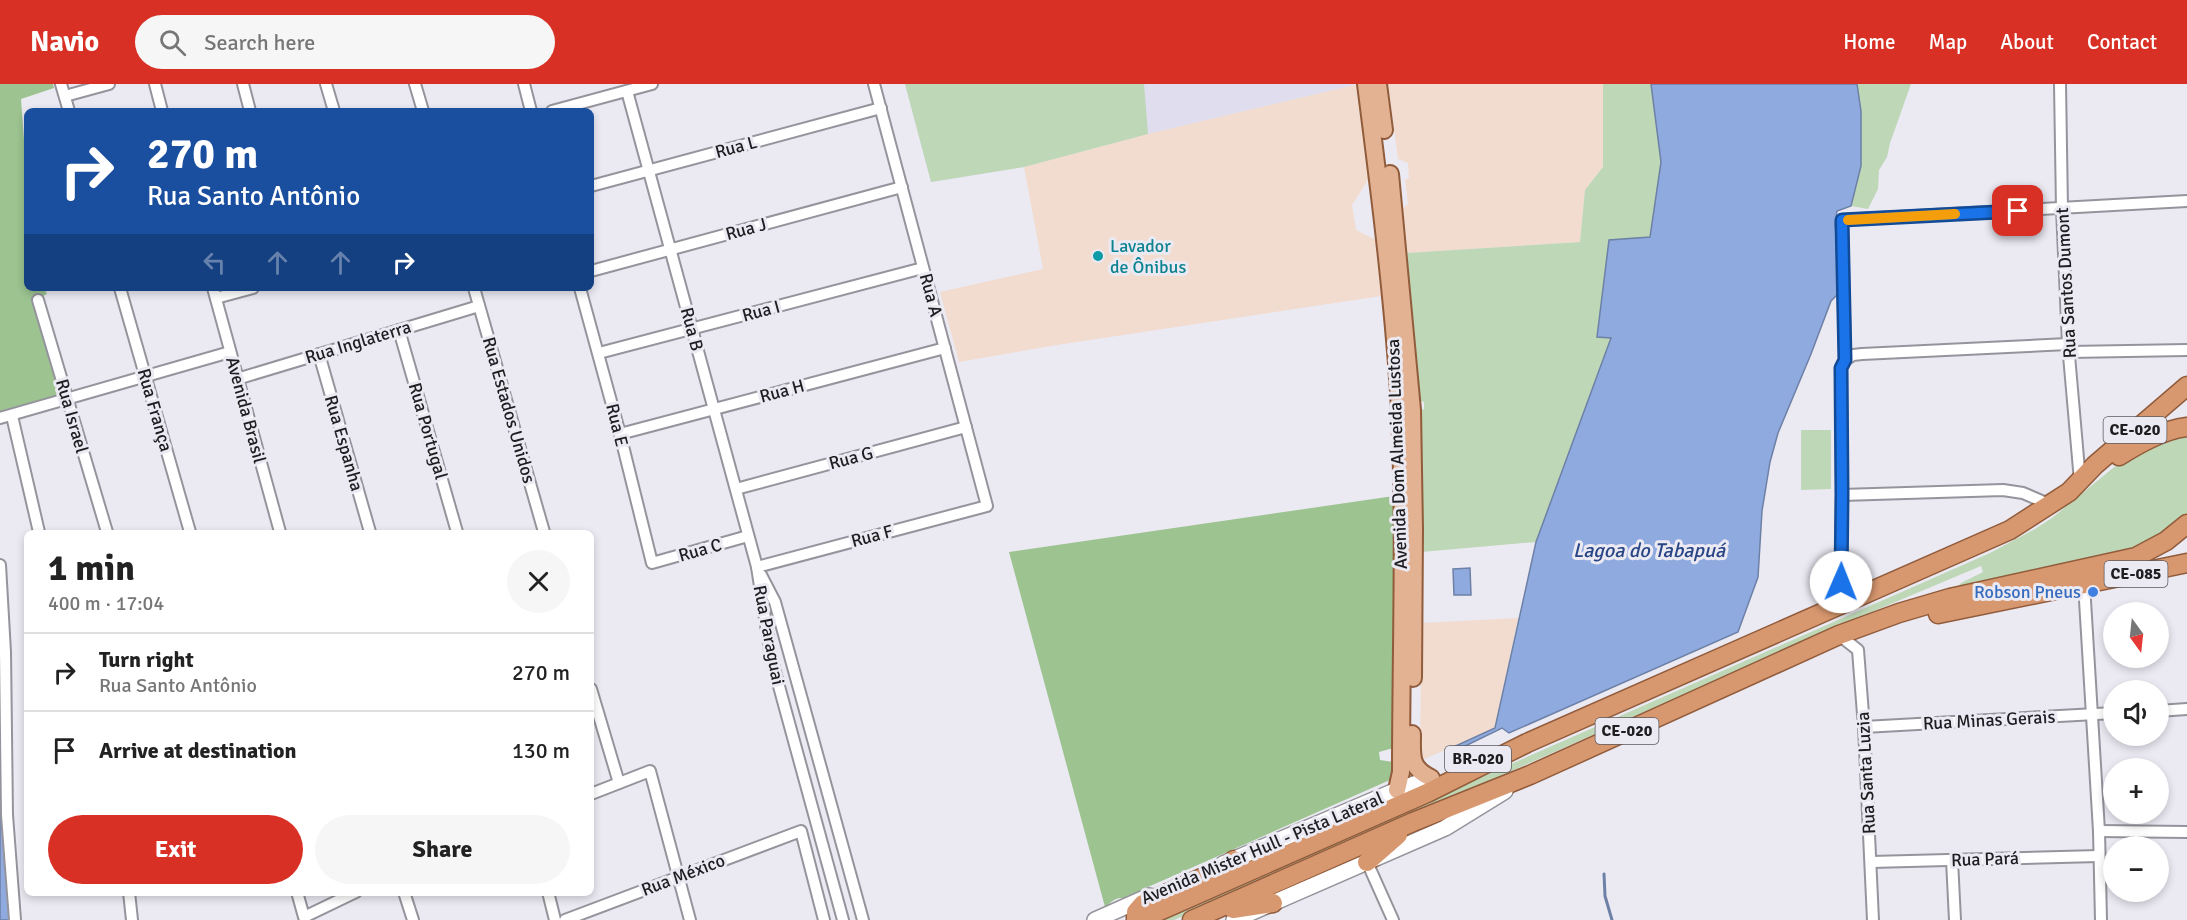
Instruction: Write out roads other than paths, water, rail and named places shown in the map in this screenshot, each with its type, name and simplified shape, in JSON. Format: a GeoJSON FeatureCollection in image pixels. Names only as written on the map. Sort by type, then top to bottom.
{"type":"FeatureCollection","features":[{"type":"Feature","properties":{"kind":"highway","name":"CE-020"},"geometry":{"type":"LineString","coordinates":[[1138,920],[1427,793],[1527,743],[1990,540],[2051,505],[2187,386]]}},
{"type":"Feature","properties":{"kind":"highway"},"geometry":{"type":"LineString","coordinates":[[2083,479],[2095,474],[2138,444],[2187,427]]}},
{"type":"Feature","properties":{"kind":"highway","name":"CE-020"},"geometry":{"type":"LineString","coordinates":[[1199,917],[1413,822],[1530,775],[1839,635],[1932,603],[2136,557],[2166,541],[2187,524]]}},
{"type":"Feature","properties":{"kind":"highway","name":"CE-085"},"geometry":{"type":"LineString","coordinates":[[1839,635],[2187,563]]}},
{"type":"Feature","properties":{"kind":"highway","name":"BR-020"},"geometry":{"type":"LineString","coordinates":[[1431,778],[1504,748],[1527,743]]}},
{"type":"Feature","properties":{"kind":"highway"},"geometry":{"type":"LineString","coordinates":[[1367,862],[1413,822]]}},
{"type":"Feature","properties":{"kind":"highway"},"geometry":{"type":"LineString","coordinates":[[1138,920],[1136,912],[1143,904],[1226,867],[1234,860]]}},
{"type":"Feature","properties":{"kind":"highway"},"geometry":{"type":"LineString","coordinates":[[1199,917],[1273,903]]}},
{"type":"Feature","properties":{"kind":"main road","name":"Avenida Dom Almeida Lustosa"},"geometry":{"type":"LineString","coordinates":[[1366,84],[1383,165]]}},
{"type":"Feature","properties":{"kind":"main road","name":"Avenida Dom Almeida Lustosa"},"geometry":{"type":"LineString","coordinates":[[1378,84],[1383,165],[1412,410],[1406,753],[1397,790]]}},
{"type":"Feature","properties":{"kind":"main road"},"geometry":{"type":"LineString","coordinates":[[1406,753],[1420,773],[1431,778]]}},
{"type":"Feature","properties":{"kind":"main road"},"geometry":{"type":"LineString","coordinates":[[1234,920],[1445,828],[1530,775]]}},
{"type":"Feature","properties":{"kind":"main road","name":"Avenida Mister Hull - Pista Lateral"},"geometry":{"type":"LineString","coordinates":[[1095,920],[1397,790],[1431,778]]}},
{"type":"Feature","properties":{"kind":"street"},"geometry":{"type":"LineString","coordinates":[[62,84],[68,108]]}},
{"type":"Feature","properties":{"kind":"street"},"geometry":{"type":"LineString","coordinates":[[65,96],[109,84]]}},
{"type":"Feature","properties":{"kind":"street"},"geometry":{"type":"LineString","coordinates":[[155,84],[161,108]]}},
{"type":"Feature","properties":{"kind":"street"},"geometry":{"type":"LineString","coordinates":[[243,84],[249,108]]}},
{"type":"Feature","properties":{"kind":"street"},"geometry":{"type":"LineString","coordinates":[[326,84],[333,108]]}},
{"type":"Feature","properties":{"kind":"street"},"geometry":{"type":"LineString","coordinates":[[415,84],[422,108]]}},
{"type":"Feature","properties":{"kind":"street"},"geometry":{"type":"LineString","coordinates":[[524,84],[530,108]]}},
{"type":"Feature","properties":{"kind":"street"},"geometry":{"type":"LineString","coordinates":[[563,108],[652,84]]}},
{"type":"Feature","properties":{"kind":"street","name":"Rua A"},"geometry":{"type":"LineString","coordinates":[[874,84],[987,506]]}},
{"type":"Feature","properties":{"kind":"street","name":"Rua Santos Dumont"},"geometry":{"type":"LineString","coordinates":[[2060,84],[2062,209],[2069,348],[2083,479]]}},
{"type":"Feature","properties":{"kind":"street","name":"Rua B"},"geometry":{"type":"LineString","coordinates":[[627,91],[757,567]]}},
{"type":"Feature","properties":{"kind":"street","name":"Rua L"},"geometry":{"type":"LineString","coordinates":[[594,185],[881,108]]}},
{"type":"Feature","properties":{"kind":"street","name":"Rua J"},"geometry":{"type":"LineString","coordinates":[[594,270],[902,187]]}},
{"type":"Feature","properties":{"kind":"street"},"geometry":{"type":"LineString","coordinates":[[1840,605],[1841,368],[1845,360],[1842,220],[2187,201]]}},
{"type":"Feature","properties":{"kind":"street","name":"Rua I"},"geometry":{"type":"LineString","coordinates":[[599,354],[923,268]]}},
{"type":"Feature","properties":{"kind":"street","name":"Rua França"},"geometry":{"type":"LineString","coordinates":[[121,291],[189,530]]}},
{"type":"Feature","properties":{"kind":"street"},"geometry":{"type":"LineString","coordinates":[[215,293],[230,291]]}},
{"type":"Feature","properties":{"kind":"street","name":"Rua Estados Unidos"},"geometry":{"type":"LineString","coordinates":[[475,291],[543,530]]}},
{"type":"Feature","properties":{"kind":"street","name":"Rua E"},"geometry":{"type":"LineString","coordinates":[[581,291],[652,563]]}},
{"type":"Feature","properties":{"kind":"street","name":"Avenida Brasil"},"geometry":{"type":"LineString","coordinates":[[215,293],[279,530]]}},
{"type":"Feature","properties":{"kind":"street","name":"Rua Israel"},"geometry":{"type":"LineString","coordinates":[[38,300],[106,530]]}},
{"type":"Feature","properties":{"kind":"street","name":"Rua Inglaterra"},"geometry":{"type":"LineString","coordinates":[[237,379],[479,306]]}},
{"type":"Feature","properties":{"kind":"street","name":"Rua Portugal"},"geometry":{"type":"LineString","coordinates":[[399,330],[456,530]]}},
{"type":"Feature","properties":{"kind":"street","name":"Rua H"},"geometry":{"type":"LineString","coordinates":[[620,434],[945,348]]}},
{"type":"Feature","properties":{"kind":"street"},"geometry":{"type":"LineString","coordinates":[[1845,360],[1853,355],[2069,348],[2187,350]]}},
{"type":"Feature","properties":{"kind":"street"},"geometry":{"type":"LineString","coordinates":[[0,418],[230,352]]}},
{"type":"Feature","properties":{"kind":"street","name":"Rua Espanha"},"geometry":{"type":"LineString","coordinates":[[319,354],[369,530]]}},
{"type":"Feature","properties":{"kind":"street"},"geometry":{"type":"LineString","coordinates":[[12,416],[39,530]]}},
{"type":"Feature","properties":{"kind":"street","name":"Rua G"},"geometry":{"type":"LineString","coordinates":[[736,489],[966,427]]}},
{"type":"Feature","properties":{"kind":"street"},"geometry":{"type":"LineString","coordinates":[[1842,495],[2003,490],[2023,494],[2051,505]]}},
{"type":"Feature","properties":{"kind":"street","name":"Rua F"},"geometry":{"type":"LineString","coordinates":[[757,567],[987,506]]}},
{"type":"Feature","properties":{"kind":"street","name":"Rua C"},"geometry":{"type":"LineString","coordinates":[[652,563],[748,536]]}},
{"type":"Feature","properties":{"kind":"street"},"geometry":{"type":"LineString","coordinates":[[0,565],[5,652],[7,815],[15,920]]}},
{"type":"Feature","properties":{"kind":"street","name":"Rua Paraguai"},"geometry":{"type":"LineString","coordinates":[[757,567],[771,657],[843,920]]}},
{"type":"Feature","properties":{"kind":"street","name":"Rua Paraguai"},"geometry":{"type":"LineString","coordinates":[[757,567],[775,602],[863,920]]}},
{"type":"Feature","properties":{"kind":"street"},"geometry":{"type":"LineString","coordinates":[[2084,584],[2102,920]]}},
{"type":"Feature","properties":{"kind":"street","name":"Rua Santa Luzia"},"geometry":{"type":"LineString","coordinates":[[1839,635],[1858,650],[1873,920]]}},
{"type":"Feature","properties":{"kind":"street"},"geometry":{"type":"LineString","coordinates":[[594,698],[619,783]]}},
{"type":"Feature","properties":{"kind":"street"},"geometry":{"type":"LineString","coordinates":[[2169,710],[2187,709]]}},
{"type":"Feature","properties":{"kind":"street","name":"Rua Minas Gerais"},"geometry":{"type":"LineString","coordinates":[[1864,727],[2103,713]]}},
{"type":"Feature","properties":{"kind":"street"},"geometry":{"type":"LineString","coordinates":[[594,793],[650,771],[690,920]]}},
{"type":"Feature","properties":{"kind":"street","name":"Rua México"},"geometry":{"type":"LineString","coordinates":[[565,920],[801,831],[824,920]]}},
{"type":"Feature","properties":{"kind":"street"},"geometry":{"type":"LineString","coordinates":[[2099,831],[2187,832]]}},
{"type":"Feature","properties":{"kind":"street","name":"Rua Pará"},"geometry":{"type":"LineString","coordinates":[[1871,862],[2099,855]]}},
{"type":"Feature","properties":{"kind":"street"},"geometry":{"type":"LineString","coordinates":[[1952,860],[1955,920]]}},
{"type":"Feature","properties":{"kind":"street"},"geometry":{"type":"LineString","coordinates":[[1367,862],[1393,920]]}},
{"type":"Feature","properties":{"kind":"street"},"geometry":{"type":"LineString","coordinates":[[129,896],[132,920]]}},
{"type":"Feature","properties":{"kind":"street"},"geometry":{"type":"LineString","coordinates":[[298,896],[304,917],[348,896]]}},
{"type":"Feature","properties":{"kind":"street"},"geometry":{"type":"LineString","coordinates":[[405,896],[413,920]]}},
{"type":"Feature","properties":{"kind":"street"},"geometry":{"type":"LineString","coordinates":[[549,896],[555,920]]}},
{"type":"Feature","properties":{"kind":"water","name":"Lagoa do Tabapuá"},"geometry":{"type":"Polygon","coordinates":[[[1651,84],[1857,84],[1861,111],[1861,166],[1851,206],[1837,211],[1835,224],[1839,263],[1838,294],[1831,301],[1778,433],[1770,462],[1762,511],[1758,577],[1738,632],[1509,733],[1502,728],[1453,752],[1451,748],[1495,728],[1536,542],[1611,338],[1597,337],[1609,240],[1650,237],[1661,162],[1651,84]]]}},
{"type":"Feature","properties":{"kind":"water"},"geometry":{"type":"Polygon","coordinates":[[[1470,568],[1471,595],[1454,595],[1453,569],[1470,568]]]}},
{"type":"Feature","properties":{"kind":"water"},"geometry":{"type":"Polygon","coordinates":[[[0,668],[9,903],[9,920],[0,920],[0,668]]]}},
{"type":"Feature","properties":{"kind":"waterway"},"geometry":{"type":"LineString","coordinates":[[1604,874],[1605,896],[1612,920]]}},
{"type":"Feature","properties":{"kind":"place","name":"Lavador de Ônibus"},"geometry":{"type":"Point","coordinates":[1098,256]}},
{"type":"Feature","properties":{"kind":"place","name":"Robson Pneus"},"geometry":{"type":"Point","coordinates":[2093,592]}}]}
